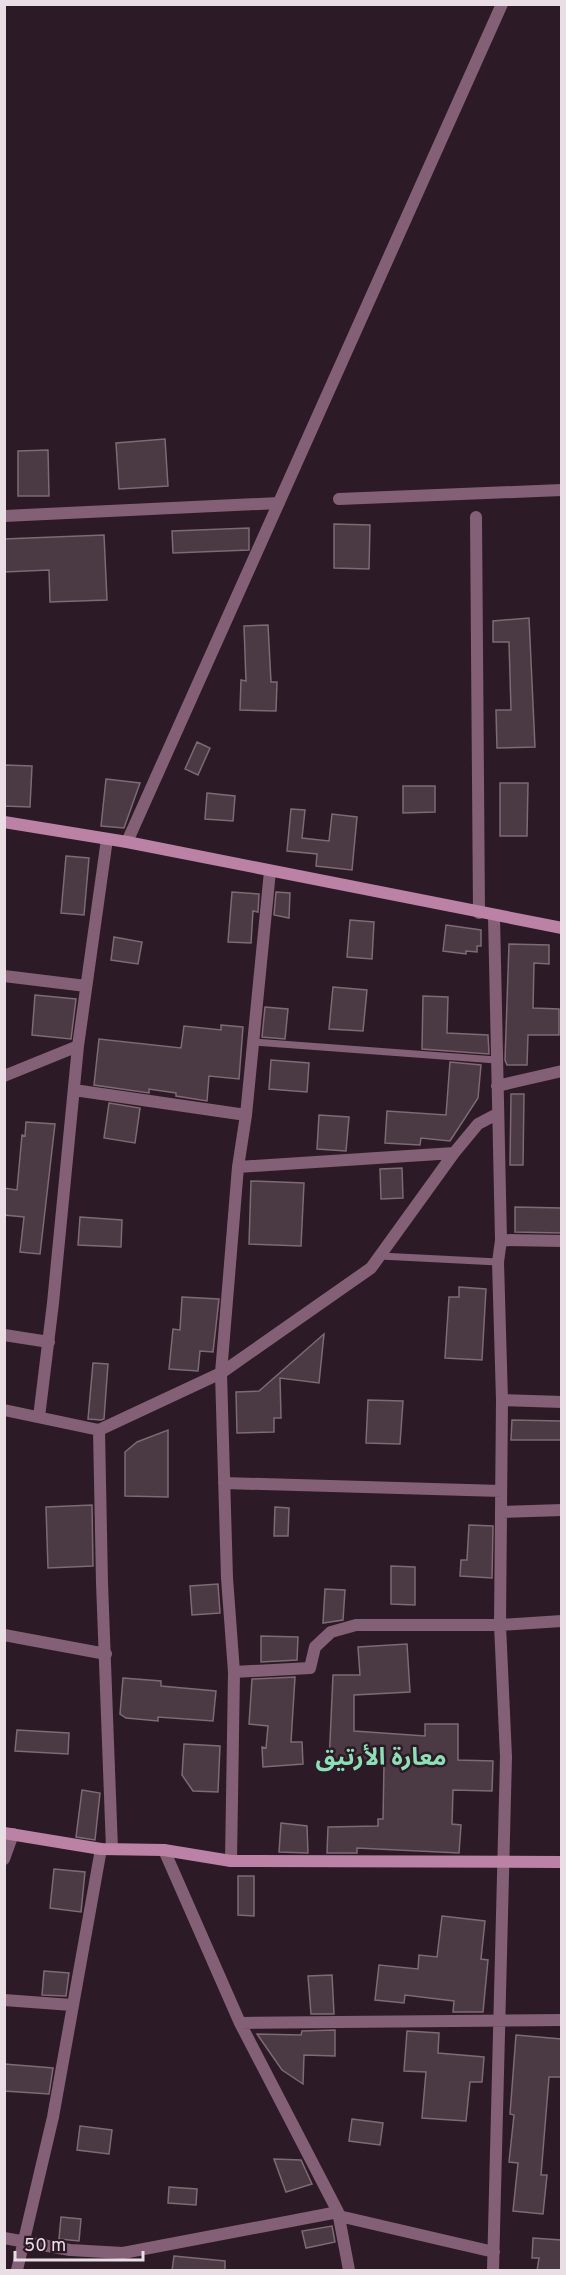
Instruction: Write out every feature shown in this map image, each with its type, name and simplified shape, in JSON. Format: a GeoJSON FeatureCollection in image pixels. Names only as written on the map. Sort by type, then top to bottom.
{"type":"FeatureCollection","features":[{"type":"Feature","properties":{"kind":"street"},"geometry":{"type":"LineString","coordinates":[[127,842],[502,4]]}},
{"type":"Feature","properties":{"kind":"street"},"geometry":{"type":"LineString","coordinates":[[339,499],[561,490]]}},
{"type":"Feature","properties":{"kind":"street"},"geometry":{"type":"LineString","coordinates":[[4,516],[279,503]]}},
{"type":"Feature","properties":{"kind":"street"},"geometry":{"type":"LineString","coordinates":[[476,517],[479,914]]}},
{"type":"Feature","properties":{"kind":"street"},"geometry":{"type":"LineString","coordinates":[[4,822],[107,838],[479,914],[561,928]]}},
{"type":"Feature","properties":{"kind":"street"},"geometry":{"type":"LineString","coordinates":[[39,1417],[49,1342],[78,1046],[107,838]]}},
{"type":"Feature","properties":{"kind":"street"},"geometry":{"type":"LineString","coordinates":[[231,1862],[234,1672],[224,1484],[221,1373],[238,1167],[246,1115],[270,872]]}},
{"type":"Feature","properties":{"kind":"street"},"geometry":{"type":"LineString","coordinates":[[493,2271],[506,1757],[500,1625],[502,1400],[498,1262],[501,1240],[494,916]]}},
{"type":"Feature","properties":{"kind":"street"},"geometry":{"type":"LineString","coordinates":[[4,976],[86,986]]}},
{"type":"Feature","properties":{"kind":"street"},"geometry":{"type":"LineString","coordinates":[[4,1076],[78,1046]]}},
{"type":"Feature","properties":{"kind":"street"},"geometry":{"type":"LineString","coordinates":[[497,1086],[561,1071]]}},
{"type":"Feature","properties":{"kind":"street"},"geometry":{"type":"LineString","coordinates":[[74,1090],[246,1115]]}},
{"type":"Feature","properties":{"kind":"street"},"geometry":{"type":"LineString","coordinates":[[4,1410],[99,1430],[221,1373],[371,1268],[454,1153],[478,1124],[497,1114]]}},
{"type":"Feature","properties":{"kind":"street"},"geometry":{"type":"LineString","coordinates":[[238,1167],[454,1153]]}},
{"type":"Feature","properties":{"kind":"street"},"geometry":{"type":"LineString","coordinates":[[501,1240],[561,1241]]}},
{"type":"Feature","properties":{"kind":"street"},"geometry":{"type":"LineString","coordinates":[[4,1335],[49,1342]]}},
{"type":"Feature","properties":{"kind":"street"},"geometry":{"type":"LineString","coordinates":[[502,1400],[561,1402]]}},
{"type":"Feature","properties":{"kind":"street"},"geometry":{"type":"LineString","coordinates":[[17,2271],[53,2117],[72,2005],[107,1849],[106,1654],[99,1430]]}},
{"type":"Feature","properties":{"kind":"street"},"geometry":{"type":"LineString","coordinates":[[224,1484],[501,1491]]}},
{"type":"Feature","properties":{"kind":"street"},"geometry":{"type":"LineString","coordinates":[[501,1512],[561,1510]]}},
{"type":"Feature","properties":{"kind":"street"},"geometry":{"type":"LineString","coordinates":[[234,1672],[310,1668],[315,1647],[331,1632],[356,1625],[500,1625],[561,1621]]}},
{"type":"Feature","properties":{"kind":"street"},"geometry":{"type":"LineString","coordinates":[[4,1635],[106,1654]]}},
{"type":"Feature","properties":{"kind":"street"},"geometry":{"type":"LineString","coordinates":[[4,1859],[9,1834],[107,1849],[164,1850],[231,1862],[502,1864],[561,1862]]}},
{"type":"Feature","properties":{"kind":"street"},"geometry":{"type":"LineString","coordinates":[[164,1850],[240,2023],[338,2214],[349,2271]]}},
{"type":"Feature","properties":{"kind":"street"},"geometry":{"type":"LineString","coordinates":[[4,2000],[72,2005]]}},
{"type":"Feature","properties":{"kind":"street"},"geometry":{"type":"LineString","coordinates":[[240,2023],[561,2020]]}},
{"type":"Feature","properties":{"kind":"street"},"geometry":{"type":"LineString","coordinates":[[4,2238],[69,2250],[123,2253],[338,2214],[494,2252]]}},
{"type":"Feature","properties":{"kind":"lane"},"geometry":{"type":"LineString","coordinates":[[253,1042],[496,1060]]}},
{"type":"Feature","properties":{"kind":"lane"},"geometry":{"type":"LineString","coordinates":[[380,1256],[498,1262]]}},
{"type":"Feature","properties":{"kind":"building"},"geometry":{"type":"Polygon","coordinates":[[[165,439],[168,486],[119,489],[116,443],[165,439]]]}},
{"type":"Feature","properties":{"kind":"building"},"geometry":{"type":"Polygon","coordinates":[[[48,450],[49,496],[18,496],[18,451],[48,450]]]}},
{"type":"Feature","properties":{"kind":"building"},"geometry":{"type":"Polygon","coordinates":[[[334,524],[370,525],[369,569],[334,568],[334,524]]]}},
{"type":"Feature","properties":{"kind":"building"},"geometry":{"type":"Polygon","coordinates":[[[249,528],[249,550],[173,553],[172,531],[249,528]]]}},
{"type":"Feature","properties":{"kind":"building"},"geometry":{"type":"Polygon","coordinates":[[[104,535],[107,600],[50,602],[49,570],[4,572],[4,539],[104,535]]]}},
{"type":"Feature","properties":{"kind":"building"},"geometry":{"type":"Polygon","coordinates":[[[529,618],[535,747],[497,748],[496,710],[511,710],[509,642],[493,642],[493,621],[529,618]]]}},
{"type":"Feature","properties":{"kind":"building"},"geometry":{"type":"Polygon","coordinates":[[[268,625],[271,682],[277,682],[276,711],[240,710],[241,680],[246,681],[244,626],[268,625]]]}},
{"type":"Feature","properties":{"kind":"building"},"geometry":{"type":"Polygon","coordinates":[[[197,742],[210,748],[198,775],[185,769],[197,742]]]}},
{"type":"Feature","properties":{"kind":"building"},"geometry":{"type":"Polygon","coordinates":[[[4,765],[32,766],[30,807],[4,806],[4,765]]]}},
{"type":"Feature","properties":{"kind":"building"},"geometry":{"type":"Polygon","coordinates":[[[106,779],[140,783],[124,828],[101,826],[106,779]]]}},
{"type":"Feature","properties":{"kind":"building"},"geometry":{"type":"Polygon","coordinates":[[[500,783],[528,783],[527,836],[500,836],[500,783]]]}},
{"type":"Feature","properties":{"kind":"building"},"geometry":{"type":"Polygon","coordinates":[[[403,786],[435,786],[435,812],[403,813],[403,786]]]}},
{"type":"Feature","properties":{"kind":"building"},"geometry":{"type":"Polygon","coordinates":[[[207,793],[235,796],[233,821],[205,819],[207,793]]]}},
{"type":"Feature","properties":{"kind":"building"},"geometry":{"type":"Polygon","coordinates":[[[291,809],[305,810],[302,838],[329,841],[332,814],[357,817],[352,870],[316,866],[317,854],[287,851],[291,809]]]}},
{"type":"Feature","properties":{"kind":"building"},"geometry":{"type":"Polygon","coordinates":[[[66,856],[89,858],[84,915],[61,913],[66,856]]]}},
{"type":"Feature","properties":{"kind":"building"},"geometry":{"type":"Polygon","coordinates":[[[232,892],[259,894],[258,912],[253,911],[251,943],[228,942],[232,892]]]}},
{"type":"Feature","properties":{"kind":"building"},"geometry":{"type":"Polygon","coordinates":[[[276,892],[290,893],[289,918],[274,915],[276,892]]]}},
{"type":"Feature","properties":{"kind":"building"},"geometry":{"type":"Polygon","coordinates":[[[350,920],[374,922],[372,959],[347,957],[350,920]]]}},
{"type":"Feature","properties":{"kind":"building"},"geometry":{"type":"Polygon","coordinates":[[[446,925],[481,930],[481,946],[477,946],[477,952],[466,951],[466,954],[443,951],[446,925]]]}},
{"type":"Feature","properties":{"kind":"building"},"geometry":{"type":"Polygon","coordinates":[[[114,937],[142,942],[138,964],[111,960],[114,937]]]}},
{"type":"Feature","properties":{"kind":"building"},"geometry":{"type":"Polygon","coordinates":[[[509,944],[549,945],[549,964],[534,963],[533,1008],[559,1009],[559,1035],[528,1035],[527,1065],[507,1065],[505,1060],[509,944]]]}},
{"type":"Feature","properties":{"kind":"building"},"geometry":{"type":"Polygon","coordinates":[[[333,987],[367,990],[363,1031],[329,1029],[333,987]]]}},
{"type":"Feature","properties":{"kind":"building"},"geometry":{"type":"Polygon","coordinates":[[[35,995],[76,999],[71,1039],[32,1035],[35,995]]]}},
{"type":"Feature","properties":{"kind":"building"},"geometry":{"type":"Polygon","coordinates":[[[423,996],[448,997],[447,1033],[488,1035],[489,1054],[422,1049],[423,996]]]}},
{"type":"Feature","properties":{"kind":"building"},"geometry":{"type":"Polygon","coordinates":[[[265,1007],[288,1009],[285,1039],[262,1037],[265,1007]]]}},
{"type":"Feature","properties":{"kind":"building"},"geometry":{"type":"Polygon","coordinates":[[[221,1025],[243,1027],[239,1079],[209,1076],[207,1101],[149,1089],[149,1093],[94,1085],[99,1039],[181,1048],[184,1026],[221,1030],[221,1025]]]}},
{"type":"Feature","properties":{"kind":"building"},"geometry":{"type":"Polygon","coordinates":[[[271,1060],[309,1063],[307,1092],[269,1089],[271,1060]]]}},
{"type":"Feature","properties":{"kind":"building"},"geometry":{"type":"Polygon","coordinates":[[[450,1062],[481,1065],[478,1098],[450,1141],[421,1138],[420,1145],[385,1143],[387,1111],[446,1115],[450,1062]]]}},
{"type":"Feature","properties":{"kind":"building"},"geometry":{"type":"Polygon","coordinates":[[[511,1094],[524,1094],[523,1165],[510,1165],[511,1094]]]}},
{"type":"Feature","properties":{"kind":"building"},"geometry":{"type":"Polygon","coordinates":[[[109,1103],[140,1108],[135,1143],[104,1138],[109,1103]]]}},
{"type":"Feature","properties":{"kind":"building"},"geometry":{"type":"Polygon","coordinates":[[[319,1115],[349,1117],[346,1151],[317,1149],[319,1115]]]}},
{"type":"Feature","properties":{"kind":"building"},"geometry":{"type":"Polygon","coordinates":[[[26,1122],[55,1124],[40,1254],[20,1252],[24,1217],[4,1215],[4,1188],[17,1190],[22,1135],[25,1136],[26,1122]]]}},
{"type":"Feature","properties":{"kind":"building"},"geometry":{"type":"Polygon","coordinates":[[[402,1168],[403,1198],[381,1199],[380,1169],[402,1168]]]}},
{"type":"Feature","properties":{"kind":"building"},"geometry":{"type":"Polygon","coordinates":[[[251,1181],[304,1183],[301,1246],[249,1244],[251,1181]]]}},
{"type":"Feature","properties":{"kind":"building"},"geometry":{"type":"Polygon","coordinates":[[[515,1207],[561,1208],[561,1233],[515,1232],[515,1207]]]}},
{"type":"Feature","properties":{"kind":"building"},"geometry":{"type":"Polygon","coordinates":[[[80,1217],[122,1220],[121,1247],[78,1245],[80,1217]]]}},
{"type":"Feature","properties":{"kind":"building"},"geometry":{"type":"Polygon","coordinates":[[[459,1287],[486,1289],[482,1360],[445,1358],[449,1297],[459,1297],[459,1287]]]}},
{"type":"Feature","properties":{"kind":"building"},"geometry":{"type":"Polygon","coordinates":[[[182,1297],[219,1299],[213,1352],[200,1351],[198,1371],[169,1369],[173,1329],[180,1330],[182,1297]]]}},
{"type":"Feature","properties":{"kind":"building"},"geometry":{"type":"Polygon","coordinates":[[[324,1334],[319,1383],[280,1378],[281,1418],[274,1418],[274,1432],[237,1433],[236,1392],[259,1391],[324,1334]]]}},
{"type":"Feature","properties":{"kind":"building"},"geometry":{"type":"Polygon","coordinates":[[[93,1363],[108,1364],[104,1419],[101,1420],[88,1419],[93,1363]]]}},
{"type":"Feature","properties":{"kind":"building"},"geometry":{"type":"Polygon","coordinates":[[[368,1400],[403,1401],[400,1444],[366,1443],[368,1400]]]}},
{"type":"Feature","properties":{"kind":"building"},"geometry":{"type":"Polygon","coordinates":[[[512,1420],[561,1421],[561,1440],[511,1440],[512,1420]]]}},
{"type":"Feature","properties":{"kind":"building"},"geometry":{"type":"Polygon","coordinates":[[[168,1430],[168,1497],[125,1496],[125,1452],[137,1442],[168,1430]]]}},
{"type":"Feature","properties":{"kind":"building"},"geometry":{"type":"Polygon","coordinates":[[[92,1505],[93,1566],[48,1568],[46,1507],[92,1505]]]}},
{"type":"Feature","properties":{"kind":"building"},"geometry":{"type":"Polygon","coordinates":[[[275,1507],[289,1508],[288,1536],[274,1536],[275,1507]]]}},
{"type":"Feature","properties":{"kind":"building"},"geometry":{"type":"Polygon","coordinates":[[[469,1525],[493,1526],[492,1578],[460,1576],[461,1560],[467,1560],[469,1525]]]}},
{"type":"Feature","properties":{"kind":"building"},"geometry":{"type":"Polygon","coordinates":[[[391,1566],[415,1567],[415,1605],[391,1604],[391,1566]]]}},
{"type":"Feature","properties":{"kind":"building"},"geometry":{"type":"Polygon","coordinates":[[[218,1584],[220,1613],[192,1615],[190,1586],[218,1584]]]}},
{"type":"Feature","properties":{"kind":"building"},"geometry":{"type":"Polygon","coordinates":[[[325,1589],[345,1590],[343,1620],[323,1623],[325,1589]]]}},
{"type":"Feature","properties":{"kind":"building"},"geometry":{"type":"Polygon","coordinates":[[[261,1636],[298,1637],[297,1660],[261,1662],[261,1636]]]}},
{"type":"Feature","properties":{"kind":"building"},"geometry":{"type":"Polygon","coordinates":[[[407,1644],[410,1692],[354,1695],[354,1731],[425,1736],[425,1724],[458,1724],[458,1760],[493,1761],[492,1791],[453,1790],[452,1824],[461,1825],[459,1853],[357,1848],[357,1853],[327,1853],[328,1827],[378,1826],[378,1819],[383,1819],[384,1765],[329,1764],[333,1675],[360,1675],[358,1647],[407,1644]]]}},
{"type":"Feature","properties":{"kind":"building"},"geometry":{"type":"Polygon","coordinates":[[[295,1677],[291,1742],[302,1742],[303,1764],[263,1767],[262,1747],[266,1748],[268,1726],[249,1724],[252,1679],[295,1677]]]}},
{"type":"Feature","properties":{"kind":"building"},"geometry":{"type":"Polygon","coordinates":[[[123,1678],[161,1681],[161,1686],[216,1691],[213,1721],[158,1717],[158,1721],[126,1718],[120,1714],[123,1678]]]}},
{"type":"Feature","properties":{"kind":"building"},"geometry":{"type":"Polygon","coordinates":[[[17,1730],[69,1733],[68,1754],[15,1751],[17,1730]]]}},
{"type":"Feature","properties":{"kind":"building"},"geometry":{"type":"Polygon","coordinates":[[[184,1744],[220,1746],[218,1792],[193,1791],[182,1775],[184,1744]]]}},
{"type":"Feature","properties":{"kind":"building"},"geometry":{"type":"Polygon","coordinates":[[[82,1790],[100,1793],[95,1840],[76,1837],[82,1790]]]}},
{"type":"Feature","properties":{"kind":"building"},"geometry":{"type":"Polygon","coordinates":[[[281,1823],[307,1826],[308,1853],[279,1852],[281,1823]]]}},
{"type":"Feature","properties":{"kind":"building"},"geometry":{"type":"Polygon","coordinates":[[[54,1869],[85,1872],[81,1912],[50,1908],[54,1869]]]}},
{"type":"Feature","properties":{"kind":"building"},"geometry":{"type":"Polygon","coordinates":[[[238,1876],[254,1876],[254,1916],[238,1915],[238,1876]]]}},
{"type":"Feature","properties":{"kind":"building"},"geometry":{"type":"Polygon","coordinates":[[[442,1916],[485,1921],[481,1959],[488,1960],[483,2012],[453,2012],[454,2001],[405,1995],[404,2003],[375,2000],[379,1965],[418,1969],[419,1955],[437,1957],[442,1916]]]}},
{"type":"Feature","properties":{"kind":"building"},"geometry":{"type":"Polygon","coordinates":[[[44,1971],[69,1973],[66,1996],[42,1995],[44,1971]]]}},
{"type":"Feature","properties":{"kind":"building"},"geometry":{"type":"Polygon","coordinates":[[[332,1975],[334,2014],[311,2014],[308,1976],[332,1975]]]}},
{"type":"Feature","properties":{"kind":"building"},"geometry":{"type":"Polygon","coordinates":[[[335,2030],[335,2056],[304,2055],[303,2084],[282,2070],[257,2034],[301,2035],[302,2031],[335,2030]]]}},
{"type":"Feature","properties":{"kind":"building"},"geometry":{"type":"Polygon","coordinates":[[[407,2031],[439,2033],[438,2053],[484,2057],[482,2082],[470,2082],[466,2121],[422,2118],[426,2072],[404,2071],[407,2031]]]}},
{"type":"Feature","properties":{"kind":"building"},"geometry":{"type":"Polygon","coordinates":[[[516,2035],[561,2039],[561,2077],[549,2077],[541,2175],[547,2175],[543,2214],[513,2211],[518,2163],[509,2162],[514,2115],[510,2114],[516,2035]]]}},
{"type":"Feature","properties":{"kind":"building"},"geometry":{"type":"Polygon","coordinates":[[[4,2064],[53,2068],[49,2094],[4,2091],[4,2064]]]}},
{"type":"Feature","properties":{"kind":"building"},"geometry":{"type":"Polygon","coordinates":[[[352,2119],[383,2123],[380,2145],[349,2141],[352,2119]]]}},
{"type":"Feature","properties":{"kind":"building"},"geometry":{"type":"Polygon","coordinates":[[[80,2126],[112,2130],[109,2154],[77,2150],[80,2126]]]}},
{"type":"Feature","properties":{"kind":"building"},"geometry":{"type":"Polygon","coordinates":[[[274,2159],[301,2160],[312,2184],[286,2192],[274,2159]]]}},
{"type":"Feature","properties":{"kind":"building"},"geometry":{"type":"Polygon","coordinates":[[[169,2187],[197,2189],[196,2205],[168,2203],[169,2187]]]}},
{"type":"Feature","properties":{"kind":"building"},"geometry":{"type":"Polygon","coordinates":[[[61,2217],[81,2219],[79,2241],[59,2239],[61,2217]]]}},
{"type":"Feature","properties":{"kind":"building"},"geometry":{"type":"Polygon","coordinates":[[[332,2226],[335,2242],[306,2248],[302,2231],[332,2226]]]}},
{"type":"Feature","properties":{"kind":"building"},"geometry":{"type":"Polygon","coordinates":[[[533,2238],[561,2240],[561,2271],[537,2271],[539,2258],[532,2258],[533,2238]]]}},
{"type":"Feature","properties":{"kind":"building"},"geometry":{"type":"Polygon","coordinates":[[[174,2256],[225,2261],[225,2271],[172,2271],[174,2256]]]}},
{"type":"Feature","properties":{"kind":"district","name":"معارة الأرتيق"},"geometry":{"type":"Point","coordinates":[381,1757]}}]}
